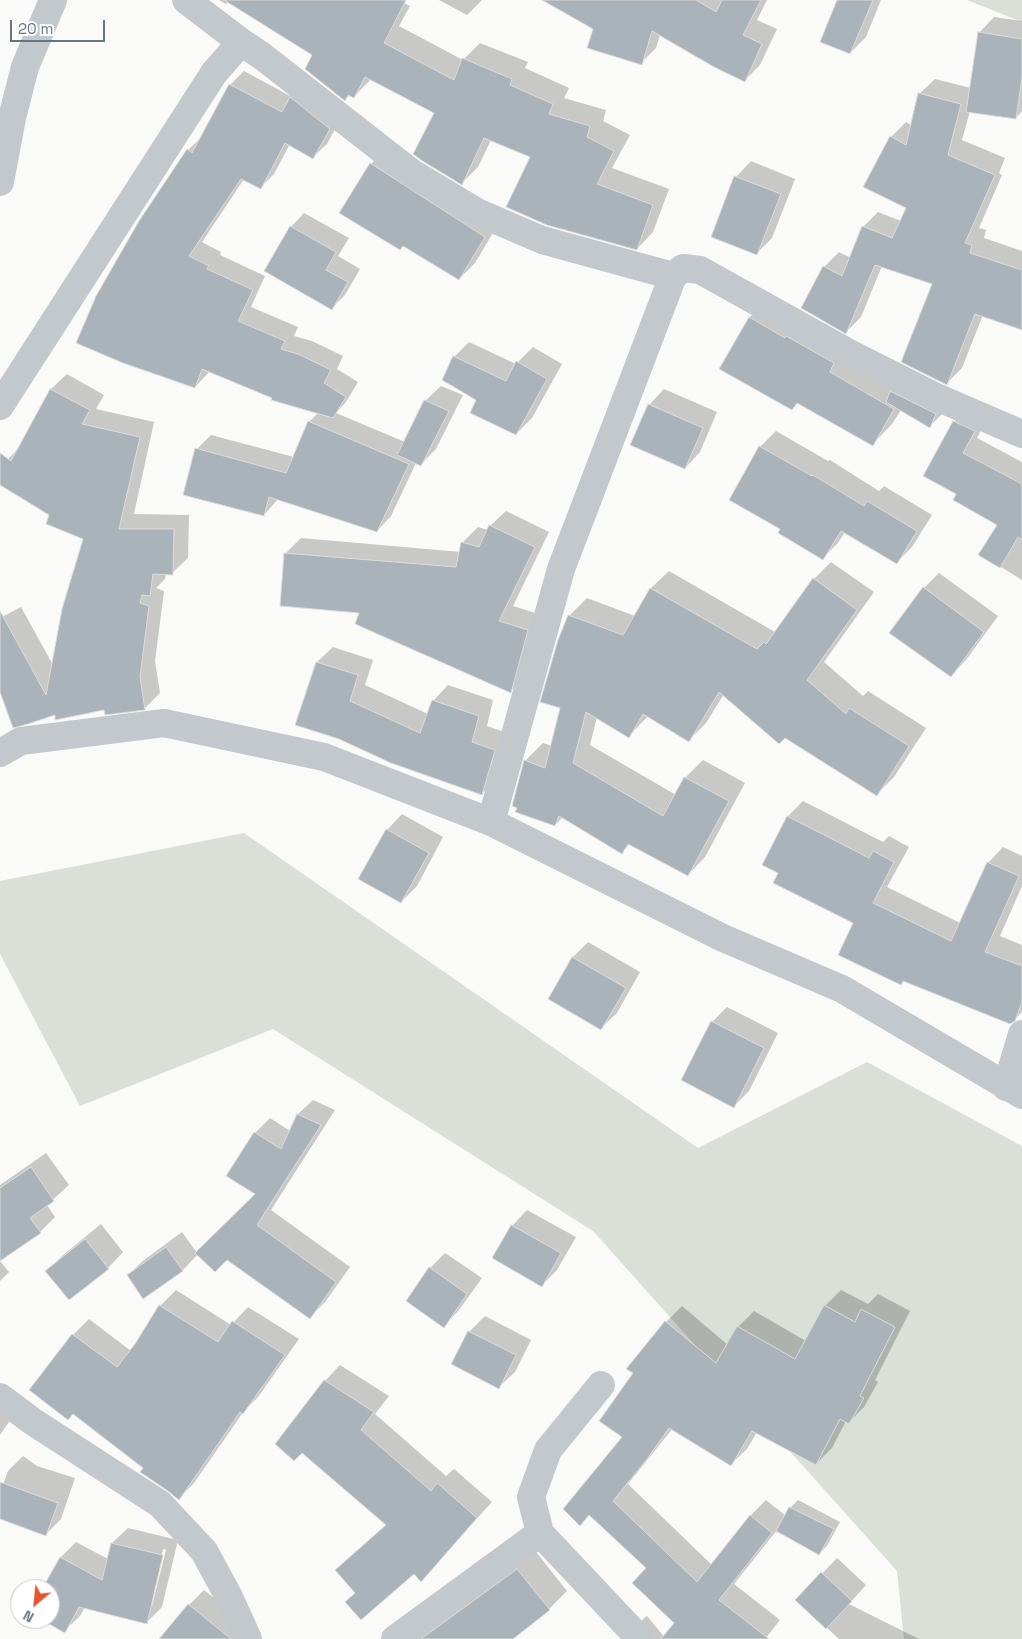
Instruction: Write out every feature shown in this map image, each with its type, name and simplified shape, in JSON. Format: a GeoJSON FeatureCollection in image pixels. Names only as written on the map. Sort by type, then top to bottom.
{"type":"FeatureCollection","features":[{"type":"Feature","properties":{"kind":"street"},"geometry":{"type":"LineString","coordinates":[[0,182],[12,118],[25,67],[53,0]]}},
{"type":"Feature","properties":{"kind":"street"},"geometry":{"type":"LineString","coordinates":[[186,0],[262,56],[412,173],[477,212],[542,240],[673,276]]}},
{"type":"Feature","properties":{"kind":"street"},"geometry":{"type":"LineString","coordinates":[[0,406],[214,73],[241,42]]}},
{"type":"Feature","properties":{"kind":"street"},"geometry":{"type":"LineString","coordinates":[[491,822],[561,570],[673,276],[683,268],[700,270],[849,353],[934,396],[1022,434]]}},
{"type":"Feature","properties":{"kind":"street"},"geometry":{"type":"LineString","coordinates":[[0,753],[20,742],[164,723],[324,758],[491,822],[723,938],[842,989],[1014,1091],[1022,1034]]}},
{"type":"Feature","properties":{"kind":"street"},"geometry":{"type":"LineString","coordinates":[[601,1385],[548,1450],[530,1497],[540,1532],[640,1639]]}},
{"type":"Feature","properties":{"kind":"street"},"geometry":{"type":"LineString","coordinates":[[0,1397],[32,1421],[160,1504],[204,1551],[229,1596],[248,1639]]}},
{"type":"Feature","properties":{"kind":"street"},"geometry":{"type":"LineString","coordinates":[[395,1639],[540,1532]]}},
{"type":"Feature","properties":{"kind":"shaded area"},"geometry":{"type":"Polygon","coordinates":[[[967,0],[1022,0],[1022,22],[967,0]]]}},
{"type":"Feature","properties":{"kind":"shaded area"},"geometry":{"type":"Polygon","coordinates":[[[244,833],[698,1148],[867,1062],[1022,1146],[1022,1639],[904,1639],[897,1571],[593,1231],[273,1029],[80,1106],[0,954],[0,881],[244,833]]]}},
{"type":"Feature","properties":{"kind":"building"},"geometry":{"type":"Polygon","coordinates":[[[224,0],[406,0],[384,43],[454,80],[462,58],[512,79],[510,85],[553,104],[549,114],[590,126],[587,137],[614,151],[597,184],[653,205],[637,250],[547,225],[506,207],[530,157],[484,138],[462,185],[413,154],[434,113],[365,77],[354,98],[348,95],[345,101],[305,69],[312,55],[224,0]]]}},
{"type":"Feature","properties":{"kind":"building"},"geometry":{"type":"Polygon","coordinates":[[[542,0],[696,0],[716,12],[722,0],[761,0],[743,35],[762,44],[745,82],[714,67],[652,31],[642,65],[587,48],[593,29],[542,0]]]}},
{"type":"Feature","properties":{"kind":"building"},"geometry":{"type":"Polygon","coordinates":[[[837,0],[873,0],[850,54],[820,42],[837,0]]]}},
{"type":"Feature","properties":{"kind":"building"},"geometry":{"type":"Polygon","coordinates":[[[978,32],[1022,39],[1022,77],[1016,119],[966,112],[978,32]]]}},
{"type":"Feature","properties":{"kind":"building"},"geometry":{"type":"Polygon","coordinates":[[[229,84],[282,112],[290,97],[330,129],[313,159],[285,143],[261,189],[241,179],[189,256],[209,266],[207,269],[253,290],[238,321],[285,341],[281,349],[298,354],[331,370],[324,383],[346,397],[333,418],[271,400],[272,398],[202,369],[195,388],[123,363],[76,343],[96,296],[139,221],[187,149],[192,153],[229,84]]]}},
{"type":"Feature","properties":{"kind":"building"},"geometry":{"type":"Polygon","coordinates":[[[918,93],[961,104],[948,155],[995,175],[965,243],[972,245],[970,253],[1022,270],[1022,330],[975,314],[947,385],[901,362],[932,284],[875,265],[846,334],[801,308],[823,266],[842,276],[862,226],[892,238],[906,208],[863,187],[890,136],[906,145],[918,93]]]}},
{"type":"Feature","properties":{"kind":"building"},"geometry":{"type":"Polygon","coordinates":[[[370,163],[485,237],[459,280],[403,246],[400,250],[339,213],[370,163]]]}},
{"type":"Feature","properties":{"kind":"building"},"geometry":{"type":"Polygon","coordinates":[[[734,176],[781,194],[757,255],[711,237],[734,176]]]}},
{"type":"Feature","properties":{"kind":"building"},"geometry":{"type":"Polygon","coordinates":[[[290,226],[336,252],[326,270],[348,282],[332,310],[264,271],[290,226]]]}},
{"type":"Feature","properties":{"kind":"building"},"geometry":{"type":"Polygon","coordinates":[[[749,317],[834,363],[830,372],[894,409],[873,446],[797,403],[792,410],[719,369],[749,317]]]}},
{"type":"Feature","properties":{"kind":"building"},"geometry":{"type":"Polygon","coordinates":[[[453,356],[506,381],[516,361],[547,379],[516,435],[470,413],[476,400],[442,380],[453,356]]]}},
{"type":"Feature","properties":{"kind":"building"},"geometry":{"type":"Polygon","coordinates":[[[50,389],[90,410],[82,424],[140,437],[119,529],[174,529],[173,575],[153,574],[150,596],[142,595],[140,603],[149,606],[140,677],[145,710],[105,715],[104,710],[55,720],[55,715],[13,728],[0,692],[0,611],[46,695],[62,609],[83,539],[46,524],[49,515],[0,485],[0,453],[11,461],[50,389]]]}},
{"type":"Feature","properties":{"kind":"building"},"geometry":{"type":"Polygon","coordinates":[[[890,391],[936,414],[930,428],[886,402],[890,391]]]}},
{"type":"Feature","properties":{"kind":"building"},"geometry":{"type":"Polygon","coordinates":[[[424,400],[449,411],[421,466],[397,455],[424,400]]]}},
{"type":"Feature","properties":{"kind":"building"},"geometry":{"type":"Polygon","coordinates":[[[648,404],[703,428],[685,469],[630,445],[648,404]]]}},
{"type":"Feature","properties":{"kind":"building"},"geometry":{"type":"Polygon","coordinates":[[[308,421],[409,464],[377,532],[269,497],[264,516],[183,495],[195,448],[286,473],[308,421]]]}},
{"type":"Feature","properties":{"kind":"building"},"geometry":{"type":"Polygon","coordinates":[[[953,421],[975,431],[963,453],[1022,484],[1022,540],[1018,537],[1000,568],[978,555],[997,525],[953,500],[956,494],[923,476],[953,421]]]}},
{"type":"Feature","properties":{"kind":"building"},"geometry":{"type":"Polygon","coordinates":[[[759,446],[813,475],[864,506],[867,501],[917,531],[897,564],[841,531],[823,560],[778,533],[780,529],[729,500],[759,446]]]}},
{"type":"Feature","properties":{"kind":"building"},"geometry":{"type":"Polygon","coordinates":[[[489,525],[535,547],[499,621],[528,630],[511,693],[355,624],[359,613],[280,606],[284,553],[456,567],[461,542],[479,547],[489,525]]]}},
{"type":"Feature","properties":{"kind":"building"},"geometry":{"type":"Polygon","coordinates":[[[813,578],[857,610],[807,680],[846,714],[849,708],[909,746],[877,796],[785,738],[779,744],[719,692],[689,742],[643,714],[629,738],[586,712],[573,763],[663,816],[684,777],[729,801],[688,876],[628,844],[622,854],[559,816],[555,826],[515,812],[517,808],[512,806],[524,760],[545,768],[560,708],[540,702],[558,640],[568,615],[623,635],[650,588],[757,649],[764,642],[766,644],[813,578]]]}},
{"type":"Feature","properties":{"kind":"building"},"geometry":{"type":"Polygon","coordinates":[[[923,587],[984,632],[951,677],[889,633],[923,587]]]}},
{"type":"Feature","properties":{"kind":"building"},"geometry":{"type":"Polygon","coordinates":[[[316,662],[358,675],[350,701],[420,733],[432,700],[479,716],[472,742],[495,750],[482,795],[391,763],[339,739],[295,725],[316,662]]]}},
{"type":"Feature","properties":{"kind":"building"},"geometry":{"type":"Polygon","coordinates":[[[787,816],[869,858],[873,851],[894,862],[873,903],[951,941],[987,862],[1019,876],[985,952],[1022,966],[1022,1002],[1015,1021],[1010,1024],[903,981],[901,985],[838,955],[853,923],[773,883],[778,873],[762,865],[787,816]]]}},
{"type":"Feature","properties":{"kind":"building"},"geometry":{"type":"Polygon","coordinates":[[[386,829],[429,853],[401,903],[358,879],[386,829]]]}},
{"type":"Feature","properties":{"kind":"building"},"geometry":{"type":"Polygon","coordinates":[[[572,957],[626,988],[601,1030],[548,999],[572,957]]]}},
{"type":"Feature","properties":{"kind":"building"},"geometry":{"type":"Polygon","coordinates":[[[711,1021],[764,1048],[734,1108],[681,1080],[711,1021]]]}},
{"type":"Feature","properties":{"kind":"building"},"geometry":{"type":"Polygon","coordinates":[[[297,1114],[321,1125],[257,1225],[336,1282],[310,1319],[227,1260],[215,1272],[195,1253],[255,1194],[226,1176],[254,1132],[281,1149],[297,1114]]]}},
{"type":"Feature","properties":{"kind":"building"},"geometry":{"type":"Polygon","coordinates":[[[31,1167],[54,1201],[30,1218],[41,1233],[0,1261],[0,1188],[31,1167]]]}},
{"type":"Feature","properties":{"kind":"building"},"geometry":{"type":"Polygon","coordinates":[[[511,1225],[561,1253],[542,1287],[492,1258],[511,1225]]]}},
{"type":"Feature","properties":{"kind":"building"},"geometry":{"type":"Polygon","coordinates":[[[85,1239],[109,1269],[69,1300],[45,1271],[85,1239]]]}},
{"type":"Feature","properties":{"kind":"building"},"geometry":{"type":"Polygon","coordinates":[[[166,1247],[183,1271],[143,1299],[127,1275],[166,1247]]]}},
{"type":"Feature","properties":{"kind":"building"},"geometry":{"type":"Polygon","coordinates":[[[429,1267],[467,1294],[444,1328],[406,1301],[429,1267]]]}},
{"type":"Feature","properties":{"kind":"building"},"geometry":{"type":"Polygon","coordinates":[[[159,1305],[218,1342],[232,1321],[285,1355],[243,1414],[240,1412],[179,1500],[140,1472],[143,1468],[73,1414],[68,1420],[29,1390],[72,1334],[117,1367],[135,1344],[159,1305]]]}},
{"type":"Feature","properties":{"kind":"building"},"geometry":{"type":"Polygon","coordinates":[[[824,1305],[855,1322],[861,1309],[895,1327],[860,1396],[864,1398],[849,1424],[840,1419],[816,1465],[752,1431],[731,1466],[669,1428],[613,1501],[697,1582],[750,1515],[772,1533],[719,1600],[769,1639],[661,1639],[674,1623],[632,1583],[646,1568],[589,1515],[580,1526],[563,1509],[622,1437],[599,1421],[633,1373],[626,1369],[665,1321],[716,1363],[737,1326],[795,1359],[824,1305]]]}},
{"type":"Feature","properties":{"kind":"building"},"geometry":{"type":"Polygon","coordinates":[[[468,1331],[516,1355],[499,1389],[451,1364],[468,1331]]]}},
{"type":"Feature","properties":{"kind":"building"},"geometry":{"type":"Polygon","coordinates":[[[324,1380],[374,1412],[361,1430],[431,1491],[437,1483],[477,1518],[421,1582],[414,1574],[361,1620],[345,1602],[355,1593],[335,1570],[386,1525],[302,1453],[294,1461],[275,1444],[324,1380]]]}},
{"type":"Feature","properties":{"kind":"building"},"geometry":{"type":"Polygon","coordinates":[[[0,1482],[58,1503],[46,1536],[0,1519],[0,1482]]]}},
{"type":"Feature","properties":{"kind":"building"},"geometry":{"type":"Polygon","coordinates":[[[789,1507],[834,1529],[819,1555],[776,1531],[789,1507]]]}},
{"type":"Feature","properties":{"kind":"building"},"geometry":{"type":"Polygon","coordinates":[[[111,1543],[163,1555],[147,1624],[79,1607],[65,1633],[58,1629],[60,1629],[60,1579],[48,1579],[60,1557],[102,1580],[111,1543]]]}},
{"type":"Feature","properties":{"kind":"building"},"geometry":{"type":"Polygon","coordinates":[[[517,1569],[550,1610],[513,1639],[421,1639],[517,1569]]]}},
{"type":"Feature","properties":{"kind":"building"},"geometry":{"type":"Polygon","coordinates":[[[821,1572],[852,1601],[826,1629],[795,1600],[821,1572]]]}},
{"type":"Feature","properties":{"kind":"building"},"geometry":{"type":"Polygon","coordinates":[[[188,1604],[231,1639],[159,1639],[188,1604]]]}}]}
